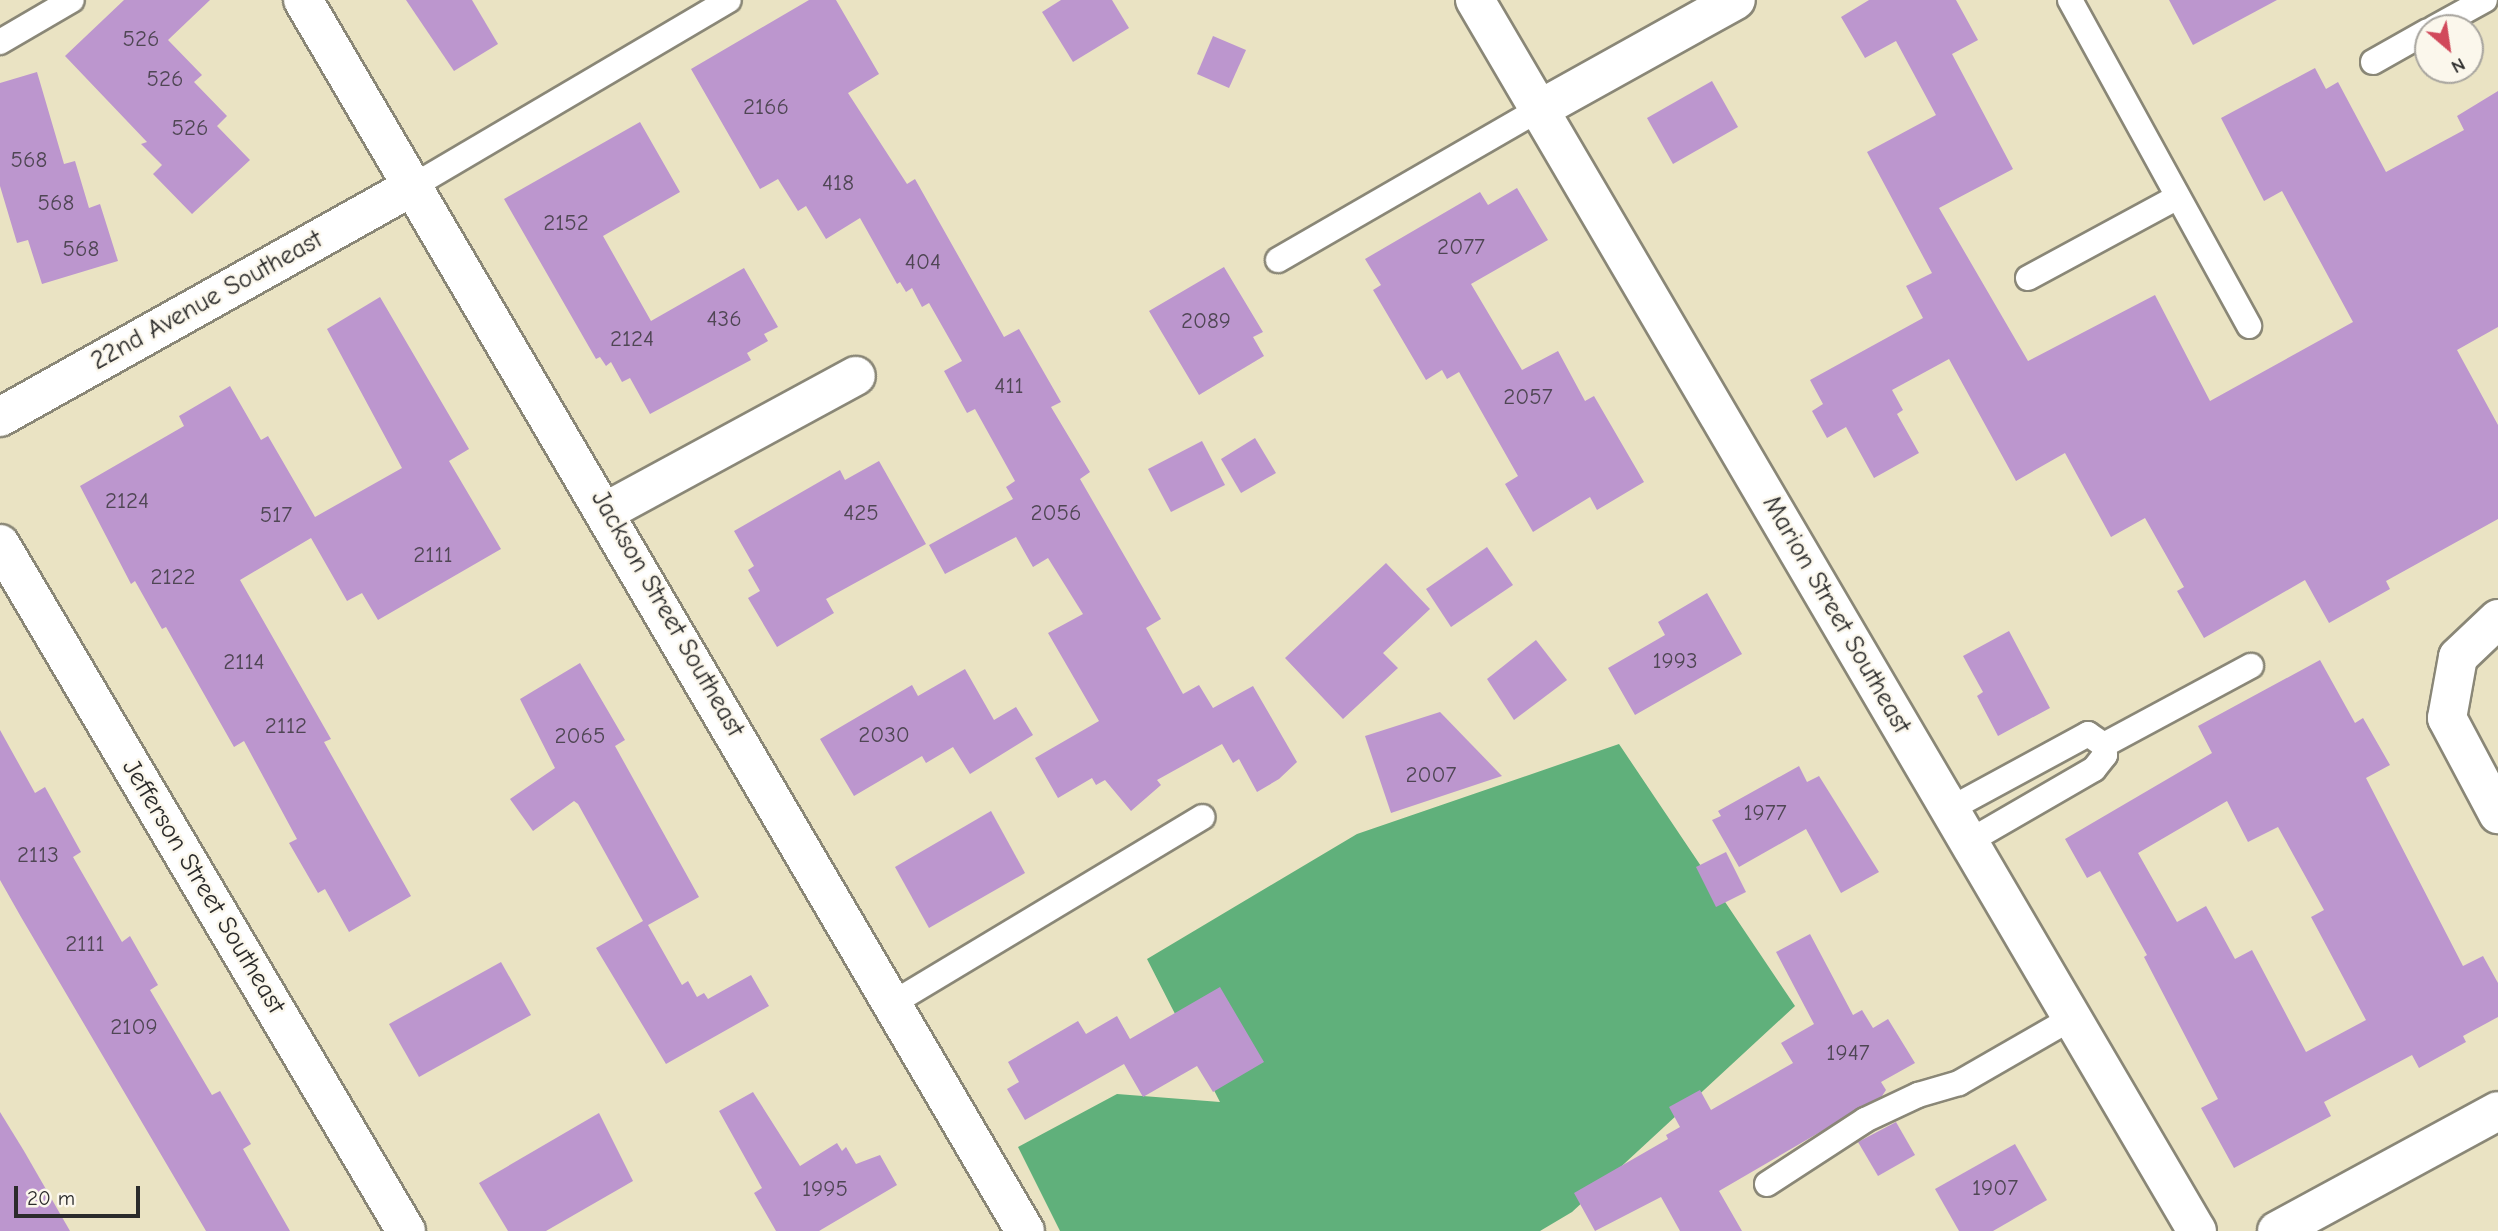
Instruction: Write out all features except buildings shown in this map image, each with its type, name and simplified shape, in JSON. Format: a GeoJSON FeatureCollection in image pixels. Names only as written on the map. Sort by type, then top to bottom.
{"type":"FeatureCollection","features":[{"type":"Feature","properties":{"kind":"street","name":"Jackson Street Southeast"},"geometry":{"type":"LineString","coordinates":[[303,0],[607,511],[1025,1231]]}},
{"type":"Feature","properties":{"kind":"street","name":"Marion Street Southeast"},"geometry":{"type":"LineString","coordinates":[[1475,0],[2197,1231]]}},
{"type":"Feature","properties":{"kind":"street"},"geometry":{"type":"LineString","coordinates":[[1540,109],[1736,0]]}},
{"type":"Feature","properties":{"kind":"street","name":"22nd Avenue Southeast"},"geometry":{"type":"LineString","coordinates":[[0,417],[415,185]]}},
{"type":"Feature","properties":{"kind":"street"},"geometry":{"type":"LineString","coordinates":[[607,511],[856,376]]}},
{"type":"Feature","properties":{"kind":"street","name":"Jefferson Street Southeast"},"geometry":{"type":"LineString","coordinates":[[0,544],[406,1231]]}},
{"type":"Feature","properties":{"kind":"street"},"geometry":{"type":"LineString","coordinates":[[2498,618],[2458,657],[2447,719],[2498,814]]}},
{"type":"Feature","properties":{"kind":"street"},"geometry":{"type":"LineString","coordinates":[[2277,1231],[2498,1111]]}},
{"type":"Feature","properties":{"kind":"lane"},"geometry":{"type":"LineString","coordinates":[[0,43],[72,0]]}},
{"type":"Feature","properties":{"kind":"lane"},"geometry":{"type":"LineString","coordinates":[[415,185],[729,0]]}},
{"type":"Feature","properties":{"kind":"lane"},"geometry":{"type":"LineString","coordinates":[[2070,0],[2249,326]]}},
{"type":"Feature","properties":{"kind":"lane"},"geometry":{"type":"LineString","coordinates":[[2460,14],[2485,0]]}},
{"type":"Feature","properties":{"kind":"lane"},"geometry":{"type":"LineString","coordinates":[[2373,62],[2414,39]]}},
{"type":"Feature","properties":{"kind":"lane"},"geometry":{"type":"LineString","coordinates":[[1278,260],[1540,109]]}},
{"type":"Feature","properties":{"kind":"lane"},"geometry":{"type":"LineString","coordinates":[[2028,278],[2178,197]]}},
{"type":"Feature","properties":{"kind":"lane"},"geometry":{"type":"LineString","coordinates":[[2104,745],[2252,666]]}},
{"type":"Feature","properties":{"kind":"lane"},"geometry":{"type":"LineString","coordinates":[[1950,810],[2088,734],[2104,745],[2105,755],[2094,769],[1968,842]]}},
{"type":"Feature","properties":{"kind":"lane"},"geometry":{"type":"LineString","coordinates":[[893,1003],[1202,817]]}},
{"type":"Feature","properties":{"kind":"lane"},"geometry":{"type":"LineString","coordinates":[[1767,1184],[1865,1120],[1959,1083],[2071,1018]]}},
{"type":"Feature","properties":{"kind":"green space"},"geometry":{"type":"Polygon","coordinates":[[[1619,744],[1795,1006],[1572,1212],[1540,1231],[1060,1231],[1018,1147],[1117,1094],[1220,1102],[1147,959],[1357,834],[1619,744]]]}}]}
